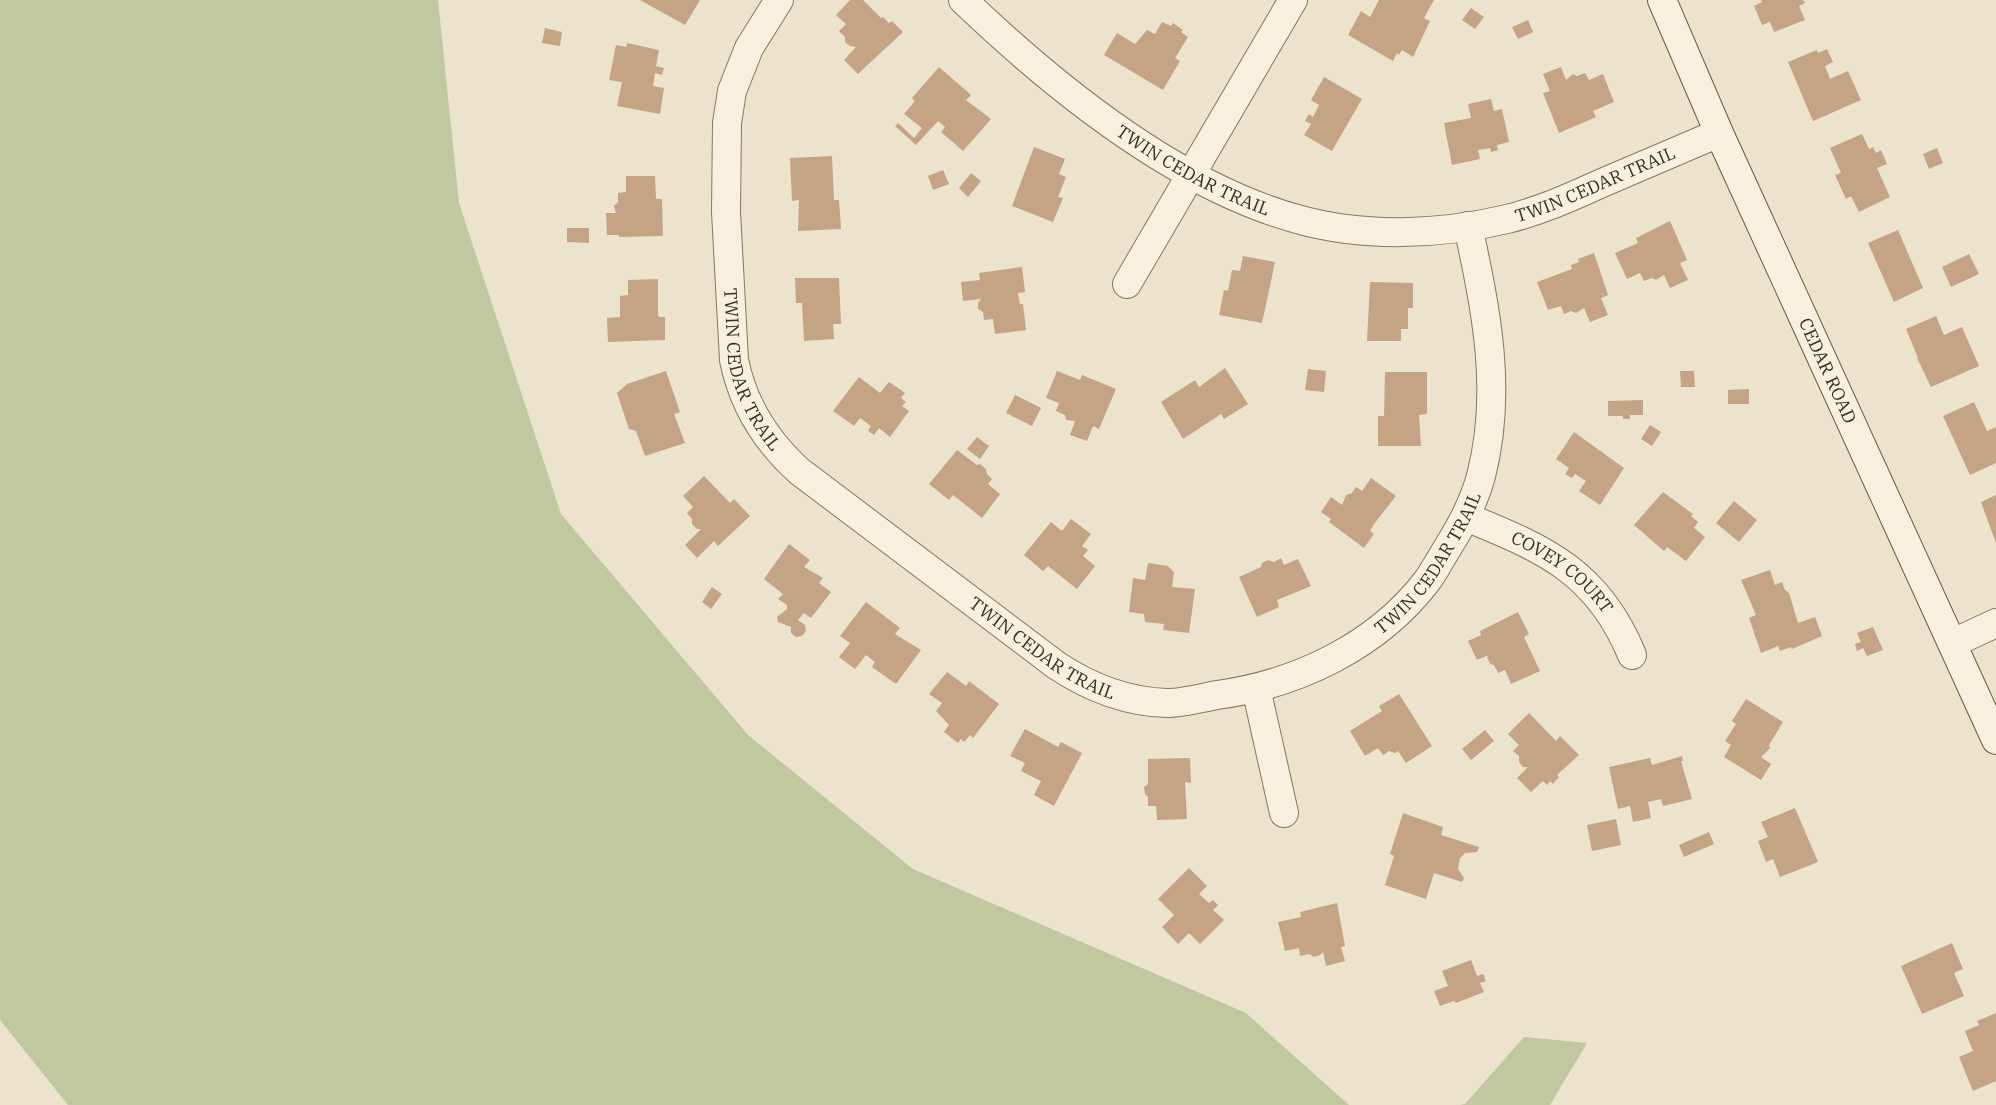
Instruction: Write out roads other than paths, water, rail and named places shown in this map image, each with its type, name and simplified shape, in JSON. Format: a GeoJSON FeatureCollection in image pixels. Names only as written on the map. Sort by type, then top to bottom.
{"type":"FeatureCollection","features":[{"type":"Feature","properties":{"kind":"street","name":"TWIN CEDAR TRAIL"},"geometry":{"type":"LineString","coordinates":[[779,0],[749,48],[732,91],[727,123],[726,212],[734,360],[737,376],[759,425],[778,453],[799,471],[1068,673],[1103,691],[1168,703],[1256,688],[1284,680],[1331,660],[1359,643],[1401,610],[1428,580],[1466,517],[1481,477],[1493,406],[1488,332],[1468,226]]}},
{"type":"Feature","properties":{"kind":"street","name":"TWIN CEDAR TRAIL"},"geometry":{"type":"LineString","coordinates":[[963,0],[1018,52],[1057,84],[1106,119],[1190,174],[1260,207],[1298,220],[1357,230],[1402,232],[1468,226],[1508,219],[1551,205],[1719,133]]}},
{"type":"Feature","properties":{"kind":"street"},"geometry":{"type":"LineString","coordinates":[[1127,284],[1293,0]]}},
{"type":"Feature","properties":{"kind":"street","name":"CEDAR ROAD"},"geometry":{"type":"LineString","coordinates":[[1662,0],[1719,133],[1996,740]]}},
{"type":"Feature","properties":{"kind":"street","name":"COVEY COURT"},"geometry":{"type":"LineString","coordinates":[[1466,517],[1527,544],[1572,570],[1592,588],[1614,616],[1632,655]]}},
{"type":"Feature","properties":{"kind":"street"},"geometry":{"type":"LineString","coordinates":[[1953,643],[1996,623]]}},
{"type":"Feature","properties":{"kind":"street"},"geometry":{"type":"LineString","coordinates":[[1256,688],[1284,812]]}}]}
